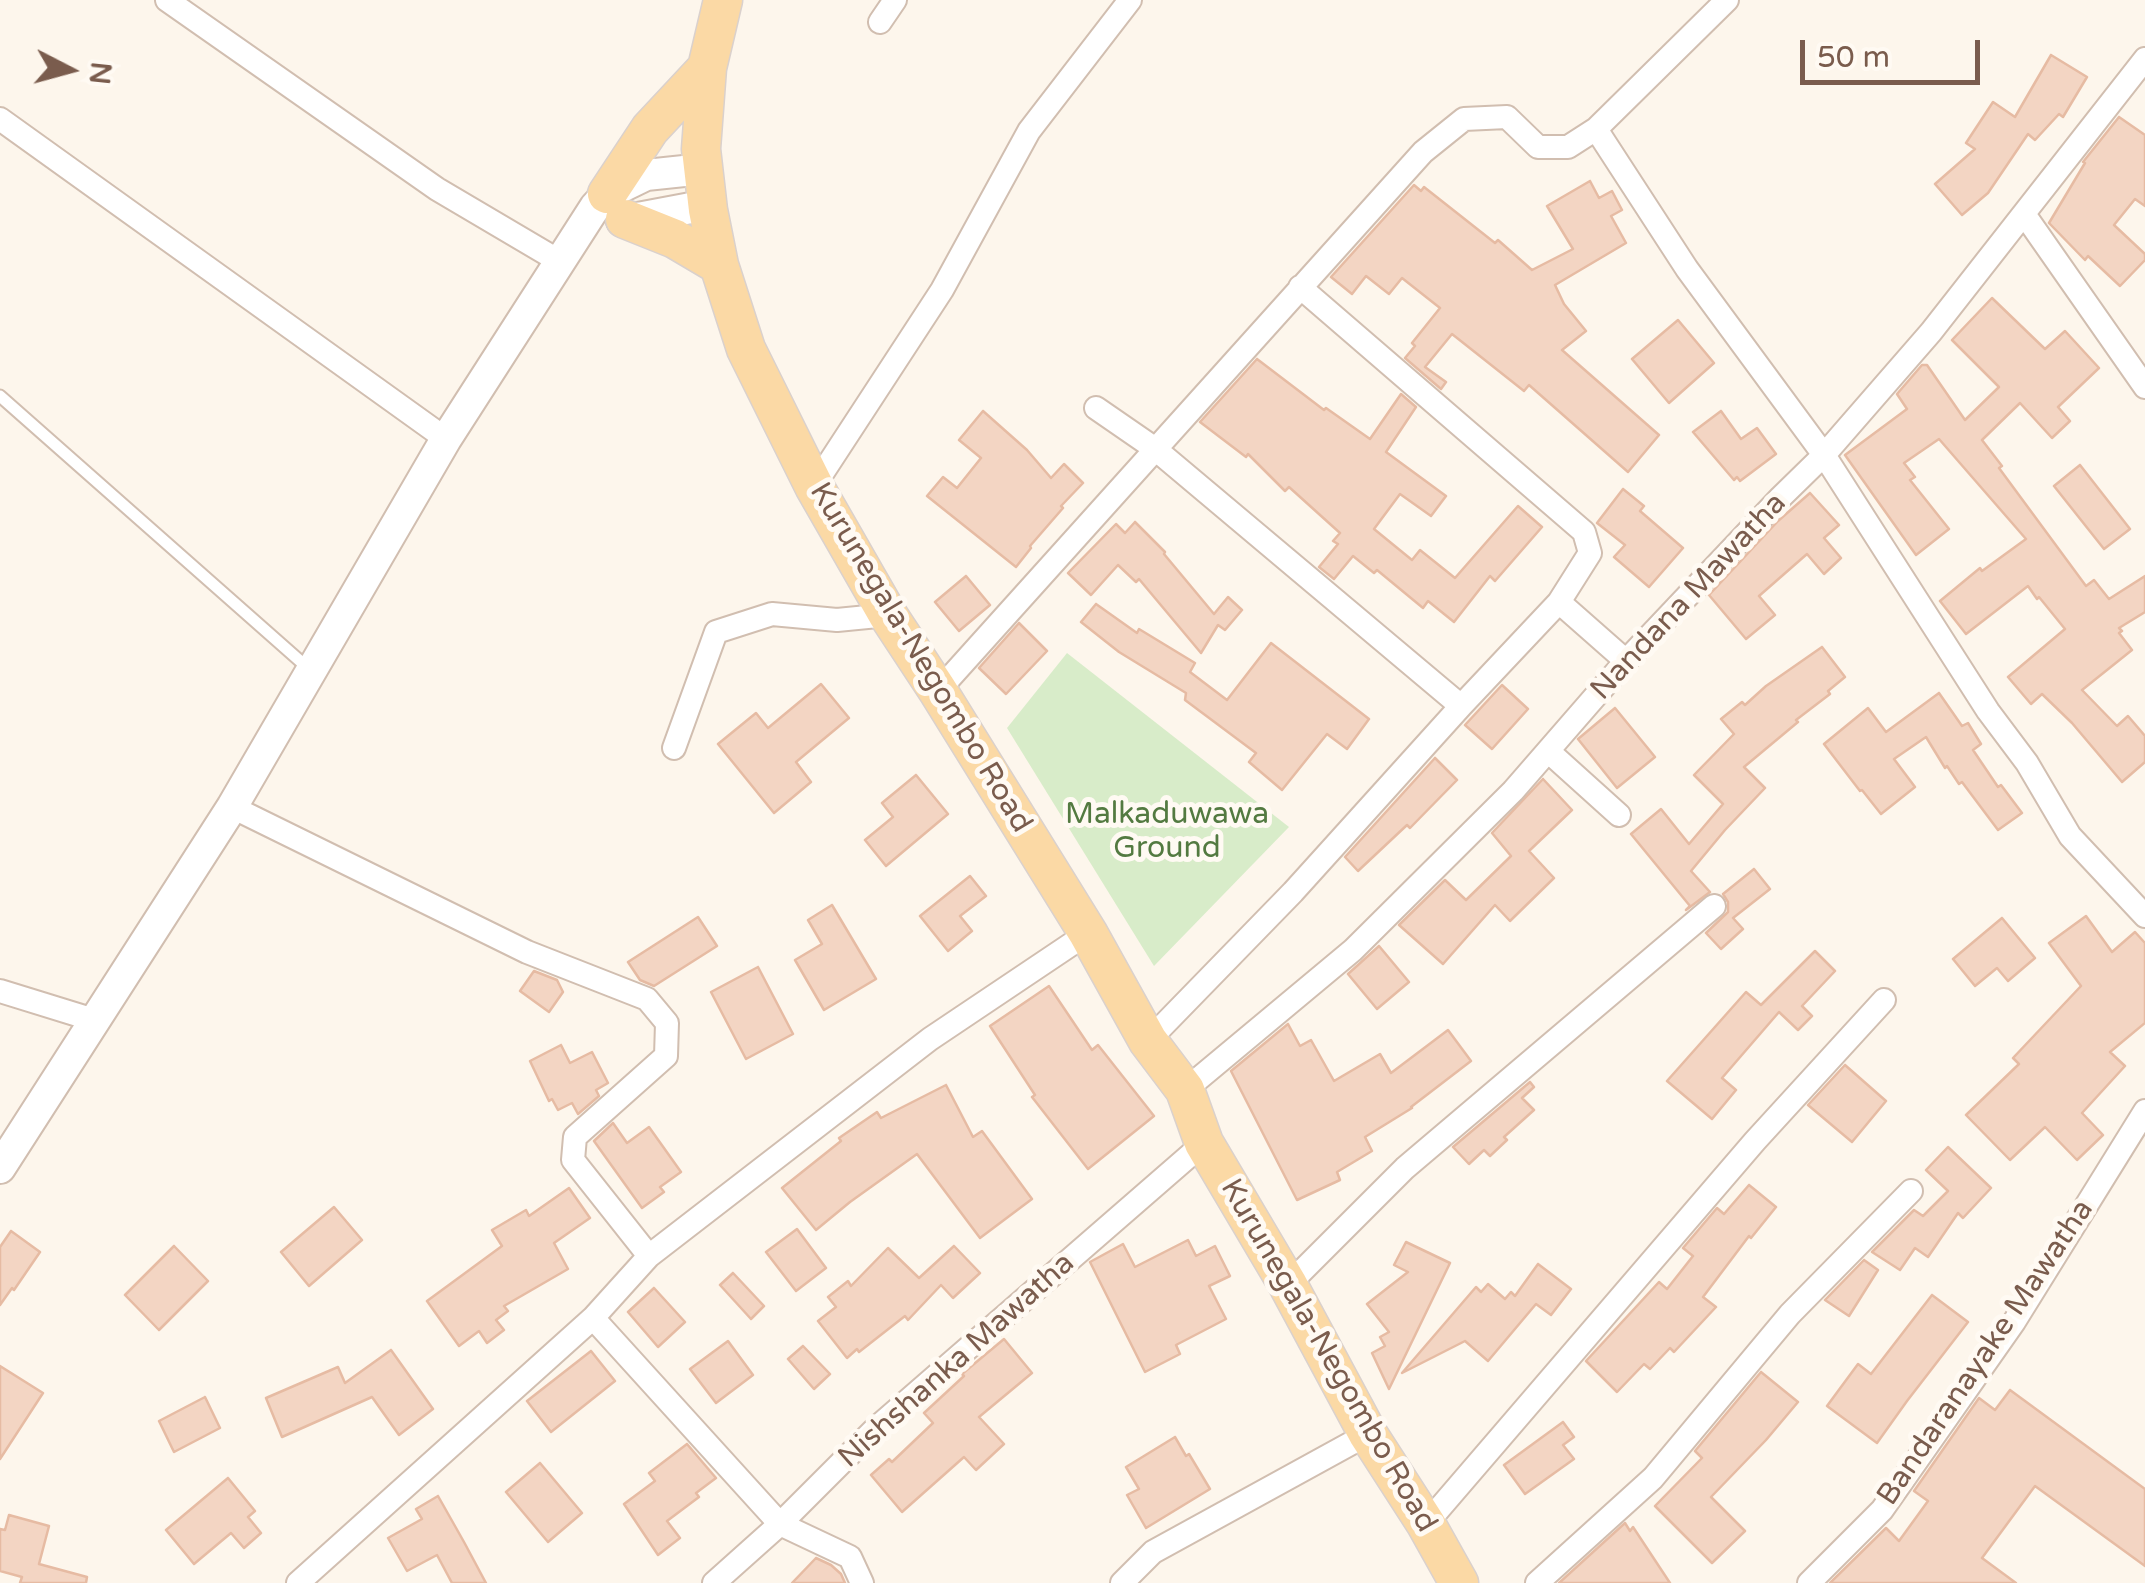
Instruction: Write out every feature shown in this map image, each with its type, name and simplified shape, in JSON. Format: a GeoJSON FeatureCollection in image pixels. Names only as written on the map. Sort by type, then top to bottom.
{"type":"FeatureCollection","features":[{"type":"Feature","properties":{"kind":"main road","name":"Kurunegala-Negombo Road"},"geometry":{"type":"LineString","coordinates":[[724,0],[707,68],[701,149],[719,264],[746,349],[814,486],[888,614],[1088,934],[1148,1041],[1185,1090],[1204,1143],[1288,1285],[1368,1434],[1459,1583]]}},
{"type":"Feature","properties":{"kind":"main road"},"geometry":{"type":"LineString","coordinates":[[707,68],[650,129],[616,206],[719,264]]}},
{"type":"Feature","properties":{"kind":"street"},"geometry":{"type":"LineString","coordinates":[[167,0],[436,189],[564,254]]}},
{"type":"Feature","properties":{"kind":"street"},"geometry":{"type":"LineString","coordinates":[[880,22],[895,0]]}},
{"type":"Feature","properties":{"kind":"street"},"geometry":{"type":"LineString","coordinates":[[814,486],[942,290],[1029,132],[1130,0]]}},
{"type":"Feature","properties":{"kind":"street"},"geometry":{"type":"LineString","coordinates":[[938,690],[1423,152],[1464,119],[1507,118],[1538,147],[1568,147],[1596,129],[1728,0]]}},
{"type":"Feature","properties":{"kind":"street","name":"Nandana Mawatha"},"geometry":{"type":"LineString","coordinates":[[1185,1090],[1352,950],[1513,791],[1626,661],[1824,455],[1932,332],[2024,214],[2136,88],[2145,58]]}},
{"type":"Feature","properties":{"kind":"street"},"geometry":{"type":"LineString","coordinates":[[0,119],[446,439]]}},
{"type":"Feature","properties":{"kind":"street"},"geometry":{"type":"LineString","coordinates":[[1596,129],[1687,269],[1824,455],[1988,710],[2027,763],[2070,836],[2145,916]]}},
{"type":"Feature","properties":{"kind":"street"},"geometry":{"type":"LineString","coordinates":[[616,206],[646,175],[703,168]]}},
{"type":"Feature","properties":{"kind":"street"},"geometry":{"type":"LineString","coordinates":[[0,1168],[232,806],[446,439],[595,207],[708,210]]}},
{"type":"Feature","properties":{"kind":"street"},"geometry":{"type":"LineString","coordinates":[[2024,214],[2145,386]]}},
{"type":"Feature","properties":{"kind":"street"},"geometry":{"type":"LineString","coordinates":[[1148,1041],[1293,892],[1558,602],[1590,553],[1584,532],[1300,287]]}},
{"type":"Feature","properties":{"kind":"street"},"geometry":{"type":"LineString","coordinates":[[1096,408],[1154,448],[1461,706]]}},
{"type":"Feature","properties":{"kind":"street"},"geometry":{"type":"LineString","coordinates":[[1558,602],[1626,661]]}},
{"type":"Feature","properties":{"kind":"street"},"geometry":{"type":"LineString","coordinates":[[674,748],[716,632],[772,614],[837,620],[888,614]]}},
{"type":"Feature","properties":{"kind":"street"},"geometry":{"type":"LineString","coordinates":[[1548,751],[1619,815]]}},
{"type":"Feature","properties":{"kind":"street"},"geometry":{"type":"LineString","coordinates":[[232,806],[527,952],[647,999],[667,1023],[666,1056],[575,1137],[573,1160],[649,1256]]}},
{"type":"Feature","properties":{"kind":"street"},"geometry":{"type":"LineString","coordinates":[[1288,1285],[1405,1168],[1714,906]]}},
{"type":"Feature","properties":{"kind":"street"},"geometry":{"type":"LineString","coordinates":[[298,1583],[593,1318],[649,1256],[930,1039],[1088,934]]}},
{"type":"Feature","properties":{"kind":"street"},"geometry":{"type":"LineString","coordinates":[[0,991],[94,1020]]}},
{"type":"Feature","properties":{"kind":"street"},"geometry":{"type":"LineString","coordinates":[[1426,1524],[1755,1141],[1884,1000]]}},
{"type":"Feature","properties":{"kind":"street","name":"Bandaranayake Mawatha"},"geometry":{"type":"LineString","coordinates":[[1809,1583],[1882,1510],[2014,1322],[2145,1111]]}},
{"type":"Feature","properties":{"kind":"street","name":"Nishshanka Mawatha"},"geometry":{"type":"LineString","coordinates":[[714,1583],[875,1429],[1204,1143]]}},
{"type":"Feature","properties":{"kind":"street"},"geometry":{"type":"LineString","coordinates":[[1537,1583],[1652,1478],[1790,1314],[1911,1190]]}},
{"type":"Feature","properties":{"kind":"street"},"geometry":{"type":"LineString","coordinates":[[593,1318],[780,1524],[850,1558],[862,1583]]}},
{"type":"Feature","properties":{"kind":"street"},"geometry":{"type":"LineString","coordinates":[[1122,1583],[1153,1552],[1368,1434]]}},
{"type":"Feature","properties":{"kind":"lane"},"geometry":{"type":"LineString","coordinates":[[0,396],[311,670]]}},
{"type":"Feature","properties":{"kind":"green space","name":"Malkaduwawa Ground"},"geometry":{"type":"Polygon","coordinates":[[[1067,653],[1289,827],[1154,966],[1007,728],[1067,653]]]}},
{"type":"Feature","properties":{"kind":"building"},"geometry":{"type":"Polygon","coordinates":[[[2051,55],[2087,77],[2063,117],[2059,114],[2035,140],[2028,134],[1988,193],[1962,215],[1935,184],[1975,149],[1966,143],[1993,102],[2015,117],[2051,55]]]}},
{"type":"Feature","properties":{"kind":"building"},"geometry":{"type":"Polygon","coordinates":[[[2119,117],[2145,135],[2145,206],[2135,199],[2114,225],[2145,254],[2145,260],[2120,286],[2088,256],[2085,260],[2049,223],[2083,162],[2119,117]]]}},
{"type":"Feature","properties":{"kind":"building"},"geometry":{"type":"Polygon","coordinates":[[[1590,181],[1599,198],[1612,191],[1622,210],[1611,216],[1626,243],[1555,285],[1564,304],[1586,331],[1562,350],[1659,435],[1628,472],[1529,385],[1524,391],[1452,334],[1425,367],[1446,382],[1441,389],[1405,358],[1440,308],[1402,278],[1389,294],[1366,276],[1352,294],[1331,277],[1414,185],[1421,191],[1424,187],[1495,243],[1498,240],[1532,270],[1573,249],[1547,206],[1590,181]]]}},
{"type":"Feature","properties":{"kind":"building"},"geometry":{"type":"Polygon","coordinates":[[[1992,298],[2045,349],[2065,331],[2099,368],[2058,407],[2070,421],[2052,438],[2020,403],[1982,440],[2086,586],[2094,580],[2109,599],[2145,576],[2145,612],[2119,628],[2132,650],[2082,690],[2117,726],[2128,716],[2145,736],[2145,762],[2122,782],[2042,694],[2031,704],[2008,677],[2065,629],[2028,586],[1966,634],[1940,601],[1980,568],[1982,571],[2026,539],[1939,439],[1904,463],[1915,477],[1910,480],[1949,529],[1916,555],[1845,455],[1907,409],[1897,394],[1922,365],[1927,365],[1965,420],[1999,387],[1952,340],[1992,298]]]}},
{"type":"Feature","properties":{"kind":"building"},"geometry":{"type":"Polygon","coordinates":[[[1678,320],[1714,363],[1669,403],[1632,359],[1678,320]]]}},
{"type":"Feature","properties":{"kind":"building"},"geometry":{"type":"Polygon","coordinates":[[[1257,359],[1370,439],[1401,394],[1416,407],[1386,452],[1446,496],[1431,516],[1400,494],[1374,529],[1412,560],[1420,550],[1455,578],[1518,506],[1542,527],[1495,581],[1490,576],[1454,622],[1428,601],[1423,608],[1377,570],[1374,573],[1353,556],[1334,579],[1319,567],[1338,544],[1333,541],[1340,533],[1289,487],[1285,491],[1248,454],[1246,457],[1200,422],[1257,359]]]}},
{"type":"Feature","properties":{"kind":"building"},"geometry":{"type":"Polygon","coordinates":[[[983,411],[1027,450],[1051,478],[1064,464],[1083,483],[1016,567],[927,496],[943,477],[957,488],[981,458],[959,440],[983,411]]]}},
{"type":"Feature","properties":{"kind":"building"},"geometry":{"type":"Polygon","coordinates":[[[1721,411],[1741,439],[1757,428],[1776,454],[1740,481],[1737,477],[1734,480],[1693,432],[1721,411]]]}},
{"type":"Feature","properties":{"kind":"building"},"geometry":{"type":"Polygon","coordinates":[[[2080,465],[2130,529],[2104,549],[2054,486],[2080,465]]]}},
{"type":"Feature","properties":{"kind":"building"},"geometry":{"type":"Polygon","coordinates":[[[1623,489],[1644,506],[1640,511],[1683,548],[1649,587],[1614,557],[1625,545],[1597,523],[1623,489]]]}},
{"type":"Feature","properties":{"kind":"building"},"geometry":{"type":"Polygon","coordinates":[[[1810,493],[1839,525],[1824,538],[1841,558],[1824,574],[1807,554],[1759,596],[1775,615],[1746,639],[1709,595],[1778,521],[1810,493]]]}},
{"type":"Feature","properties":{"kind":"building"},"geometry":{"type":"Polygon","coordinates":[[[1135,522],[1165,552],[1214,614],[1228,597],[1242,610],[1225,630],[1218,625],[1201,653],[1139,579],[1136,582],[1118,565],[1091,595],[1068,573],[1116,524],[1125,533],[1135,522]]]}},
{"type":"Feature","properties":{"kind":"building"},"geometry":{"type":"Polygon","coordinates":[[[966,576],[990,605],[959,631],[935,602],[966,576]]]}},
{"type":"Feature","properties":{"kind":"building"},"geometry":{"type":"Polygon","coordinates":[[[1096,604],[1137,633],[1139,629],[1195,663],[1190,672],[1227,700],[1271,643],[1369,719],[1347,749],[1327,734],[1282,790],[1249,762],[1256,753],[1185,700],[1186,693],[1119,652],[1081,622],[1096,604]]]}},
{"type":"Feature","properties":{"kind":"building"},"geometry":{"type":"Polygon","coordinates":[[[1019,623],[1047,651],[1006,694],[979,668],[1019,623]]]}},
{"type":"Feature","properties":{"kind":"building"},"geometry":{"type":"Polygon","coordinates":[[[1822,647],[1845,677],[1744,767],[1765,788],[1691,871],[1710,892],[1686,910],[1690,906],[1631,834],[1661,809],[1689,844],[1723,804],[1694,775],[1734,734],[1721,719],[1822,647]]]}},
{"type":"Feature","properties":{"kind":"building"},"geometry":{"type":"Polygon","coordinates":[[[821,684],[849,718],[796,762],[811,782],[774,813],[718,744],[756,713],[768,728],[821,684]]]}},
{"type":"Feature","properties":{"kind":"building"},"geometry":{"type":"Polygon","coordinates":[[[1502,685],[1528,709],[1492,749],[1465,725],[1502,685]]]}},
{"type":"Feature","properties":{"kind":"building"},"geometry":{"type":"Polygon","coordinates":[[[1939,693],[1962,726],[1968,723],[1981,744],[1973,750],[2022,813],[1998,830],[1962,782],[1959,784],[1945,768],[1926,737],[1894,759],[1915,787],[1881,814],[1824,744],[1868,708],[1886,732],[1939,693]]]}},
{"type":"Feature","properties":{"kind":"building"},"geometry":{"type":"Polygon","coordinates":[[[1615,708],[1655,757],[1617,788],[1578,739],[1615,708]]]}},
{"type":"Feature","properties":{"kind":"building"},"geometry":{"type":"Polygon","coordinates":[[[1435,758],[1457,780],[1410,828],[1407,825],[1358,871],[1345,857],[1435,758]]]}},
{"type":"Feature","properties":{"kind":"building"},"geometry":{"type":"Polygon","coordinates":[[[916,775],[948,814],[886,866],[865,840],[893,817],[882,803],[916,775]]]}},
{"type":"Feature","properties":{"kind":"building"},"geometry":{"type":"Polygon","coordinates":[[[1543,779],[1572,810],[1529,851],[1554,878],[1510,921],[1495,905],[1443,964],[1399,925],[1445,880],[1466,900],[1511,856],[1492,833],[1543,779]]]}},
{"type":"Feature","properties":{"kind":"building"},"geometry":{"type":"Polygon","coordinates":[[[1754,869],[1770,889],[1733,918],[1743,929],[1721,949],[1706,933],[1728,912],[1723,894],[1754,869]]]}},
{"type":"Feature","properties":{"kind":"building"},"geometry":{"type":"Polygon","coordinates":[[[970,876],[986,896],[960,916],[972,931],[948,951],[920,916],[970,876]]]}},
{"type":"Feature","properties":{"kind":"building"},"geometry":{"type":"Polygon","coordinates":[[[832,905],[876,979],[824,1010],[795,960],[822,944],[808,920],[832,905]]]}},
{"type":"Feature","properties":{"kind":"building"},"geometry":{"type":"Polygon","coordinates":[[[2086,916],[2112,952],[2135,932],[2145,943],[2145,1023],[2110,1052],[2125,1066],[2082,1113],[2103,1135],[2077,1160],[2045,1127],[2010,1160],[1966,1115],[2019,1064],[2013,1058],[2081,986],[2049,943],[2086,916]]]}},
{"type":"Feature","properties":{"kind":"building"},"geometry":{"type":"Polygon","coordinates":[[[698,917],[717,946],[654,986],[640,980],[628,962],[698,917]]]}},
{"type":"Feature","properties":{"kind":"building"},"geometry":{"type":"Polygon","coordinates":[[[2002,918],[2035,958],[2008,981],[1997,968],[1975,986],[1953,959],[2002,918]]]}},
{"type":"Feature","properties":{"kind":"building"},"geometry":{"type":"Polygon","coordinates":[[[1379,946],[1409,982],[1377,1009],[1348,974],[1379,946]]]}},
{"type":"Feature","properties":{"kind":"building"},"geometry":{"type":"Polygon","coordinates":[[[1815,951],[1835,971],[1802,1006],[1812,1016],[1798,1030],[1779,1012],[1722,1078],[1736,1090],[1712,1119],[1667,1081],[1746,992],[1761,1005],[1815,951]]]}},
{"type":"Feature","properties":{"kind":"building"},"geometry":{"type":"Polygon","coordinates":[[[758,967],[793,1034],[746,1059],[711,992],[758,967]]]}},
{"type":"Feature","properties":{"kind":"building"},"geometry":{"type":"Polygon","coordinates":[[[534,971],[557,980],[563,992],[549,1012],[520,991],[534,971]]]}},
{"type":"Feature","properties":{"kind":"building"},"geometry":{"type":"Polygon","coordinates":[[[1049,986],[1092,1050],[1098,1045],[1154,1116],[1088,1169],[1032,1097],[1035,1095],[990,1026],[1049,986]]]}},
{"type":"Feature","properties":{"kind":"building"},"geometry":{"type":"Polygon","coordinates":[[[1288,1024],[1300,1046],[1311,1040],[1334,1081],[1380,1054],[1391,1073],[1448,1030],[1471,1061],[1412,1108],[1365,1137],[1372,1151],[1337,1172],[1340,1180],[1297,1200],[1231,1071],[1288,1024]]]}},
{"type":"Feature","properties":{"kind":"building"},"geometry":{"type":"Polygon","coordinates":[[[561,1045],[570,1063],[592,1052],[608,1083],[596,1090],[599,1096],[578,1114],[572,1103],[558,1110],[552,1099],[549,1101],[530,1061],[561,1045]]]}},
{"type":"Feature","properties":{"kind":"building"},"geometry":{"type":"Polygon","coordinates":[[[1845,1065],[1886,1101],[1852,1142],[1808,1105],[1845,1065]]]}},
{"type":"Feature","properties":{"kind":"building"},"geometry":{"type":"Polygon","coordinates":[[[1530,1082],[1534,1087],[1522,1098],[1534,1110],[1504,1137],[1507,1140],[1490,1156],[1484,1150],[1469,1164],[1453,1147],[1530,1082]]]}},
{"type":"Feature","properties":{"kind":"building"},"geometry":{"type":"Polygon","coordinates":[[[946,1085],[973,1137],[982,1131],[1032,1199],[980,1238],[917,1154],[816,1230],[782,1188],[841,1141],[839,1138],[877,1112],[881,1118],[946,1085]]]}},
{"type":"Feature","properties":{"kind":"building"},"geometry":{"type":"Polygon","coordinates":[[[613,1123],[627,1143],[649,1127],[681,1172],[660,1187],[664,1192],[642,1208],[594,1141],[613,1123]]]}},
{"type":"Feature","properties":{"kind":"building"},"geometry":{"type":"Polygon","coordinates":[[[1948,1147],[1991,1188],[1963,1218],[1958,1213],[1928,1257],[1915,1248],[1900,1270],[1872,1252],[1914,1210],[1923,1216],[1948,1191],[1926,1170],[1948,1147]]]}},
{"type":"Feature","properties":{"kind":"building"},"geometry":{"type":"Polygon","coordinates":[[[1749,1185],[1776,1207],[1703,1297],[1716,1307],[1674,1352],[1670,1348],[1650,1369],[1644,1364],[1617,1392],[1586,1361],[1659,1282],[1667,1289],[1693,1256],[1683,1248],[1717,1208],[1724,1214],[1749,1185]]]}},
{"type":"Feature","properties":{"kind":"building"},"geometry":{"type":"Polygon","coordinates":[[[569,1188],[590,1218],[554,1243],[568,1269],[504,1306],[508,1311],[496,1320],[504,1330],[487,1343],[479,1331],[459,1346],[427,1301],[502,1246],[492,1230],[526,1210],[529,1216],[569,1188]]]}},
{"type":"Feature","properties":{"kind":"building"},"geometry":{"type":"Polygon","coordinates":[[[334,1207],[362,1240],[309,1286],[281,1252],[334,1207]]]}},
{"type":"Feature","properties":{"kind":"building"},"geometry":{"type":"Polygon","coordinates":[[[797,1229],[826,1268],[796,1291],[766,1252],[797,1229]]]}},
{"type":"Feature","properties":{"kind":"building"},"geometry":{"type":"Polygon","coordinates":[[[11,1231],[40,1252],[0,1305],[0,1247],[11,1231]]]}},
{"type":"Feature","properties":{"kind":"building"},"geometry":{"type":"Polygon","coordinates":[[[1188,1240],[1196,1256],[1215,1246],[1230,1276],[1209,1286],[1226,1319],[1176,1345],[1180,1354],[1145,1372],[1090,1262],[1123,1244],[1135,1267],[1188,1240]]]}},
{"type":"Feature","properties":{"kind":"building"},"geometry":{"type":"Polygon","coordinates":[[[1406,1242],[1450,1263],[1389,1389],[1372,1353],[1385,1346],[1380,1337],[1389,1332],[1367,1304],[1408,1272],[1394,1265],[1406,1242]]]}},
{"type":"Feature","properties":{"kind":"building"},"geometry":{"type":"Polygon","coordinates":[[[174,1246],[208,1281],[159,1330],[125,1295],[174,1246]]]}},
{"type":"Feature","properties":{"kind":"building"},"geometry":{"type":"Polygon","coordinates":[[[954,1246],[980,1273],[953,1298],[941,1285],[908,1320],[905,1316],[859,1352],[857,1349],[847,1358],[818,1321],[836,1307],[828,1297],[848,1281],[851,1286],[888,1248],[919,1278],[954,1246]]]}},
{"type":"Feature","properties":{"kind":"building"},"geometry":{"type":"Polygon","coordinates":[[[1864,1260],[1878,1270],[1849,1316],[1825,1300],[1864,1260]]]}},
{"type":"Feature","properties":{"kind":"building"},"geometry":{"type":"Polygon","coordinates":[[[1538,1264],[1571,1289],[1551,1315],[1536,1304],[1488,1361],[1465,1341],[1402,1373],[1476,1287],[1481,1292],[1488,1284],[1505,1299],[1511,1292],[1515,1296],[1538,1264]]]}},
{"type":"Feature","properties":{"kind":"building"},"geometry":{"type":"Polygon","coordinates":[[[733,1273],[764,1306],[751,1319],[720,1285],[733,1273]]]}},
{"type":"Feature","properties":{"kind":"building"},"geometry":{"type":"Polygon","coordinates":[[[654,1288],[685,1322],[658,1347],[628,1312],[654,1288]]]}},
{"type":"Feature","properties":{"kind":"building"},"geometry":{"type":"Polygon","coordinates":[[[1932,1295],[1968,1322],[1877,1443],[1827,1406],[1858,1364],[1871,1374],[1932,1295]]]}},
{"type":"Feature","properties":{"kind":"building"},"geometry":{"type":"Polygon","coordinates":[[[1004,1339],[1032,1373],[979,1417],[1004,1444],[976,1470],[964,1457],[902,1512],[871,1475],[889,1459],[892,1462],[933,1423],[924,1413],[1004,1339]]]}},
{"type":"Feature","properties":{"kind":"building"},"geometry":{"type":"Polygon","coordinates":[[[728,1341],[753,1375],[716,1403],[690,1369],[728,1341]]]}},
{"type":"Feature","properties":{"kind":"building"},"geometry":{"type":"Polygon","coordinates":[[[803,1346],[830,1374],[814,1389],[788,1359],[803,1346]]]}},
{"type":"Feature","properties":{"kind":"building"},"geometry":{"type":"Polygon","coordinates":[[[391,1350],[433,1409],[399,1435],[372,1397],[282,1437],[266,1398],[338,1367],[345,1383],[391,1350]]]}},
{"type":"Feature","properties":{"kind":"building"},"geometry":{"type":"Polygon","coordinates":[[[591,1351],[615,1381],[551,1432],[527,1401],[591,1351]]]}},
{"type":"Feature","properties":{"kind":"building"},"geometry":{"type":"Polygon","coordinates":[[[0,1366],[43,1393],[0,1459],[0,1366]]]}},
{"type":"Feature","properties":{"kind":"building"},"geometry":{"type":"Polygon","coordinates":[[[1761,1372],[1798,1402],[1711,1497],[1745,1531],[1712,1563],[1655,1506],[1702,1458],[1695,1451],[1761,1372]]]}},
{"type":"Feature","properties":{"kind":"building"},"geometry":{"type":"Polygon","coordinates":[[[2010,1390],[2145,1489],[2145,1566],[2035,1486],[1982,1558],[2016,1583],[1830,1583],[1886,1528],[1899,1541],[1928,1501],[1914,1491],[1979,1398],[1995,1410],[2010,1390]]]}},
{"type":"Feature","properties":{"kind":"building"},"geometry":{"type":"Polygon","coordinates":[[[205,1397],[220,1428],[174,1452],[159,1421],[205,1397]]]}},
{"type":"Feature","properties":{"kind":"building"},"geometry":{"type":"Polygon","coordinates":[[[1563,1422],[1574,1437],[1563,1445],[1574,1459],[1525,1494],[1504,1465],[1563,1422]]]}},
{"type":"Feature","properties":{"kind":"building"},"geometry":{"type":"Polygon","coordinates":[[[1175,1437],[1210,1489],[1146,1528],[1127,1495],[1139,1489],[1126,1467],[1175,1437]]]}},
{"type":"Feature","properties":{"kind":"building"},"geometry":{"type":"Polygon","coordinates":[[[687,1444],[716,1478],[696,1493],[699,1497],[667,1521],[680,1538],[658,1555],[624,1504],[655,1481],[649,1473],[687,1444]]]}},
{"type":"Feature","properties":{"kind":"building"},"geometry":{"type":"Polygon","coordinates":[[[540,1463],[582,1513],[548,1542],[506,1492],[540,1463]]]}},
{"type":"Feature","properties":{"kind":"building"},"geometry":{"type":"Polygon","coordinates":[[[228,1478],[255,1511],[248,1517],[261,1533],[244,1548],[231,1533],[194,1564],[166,1530],[228,1478]]]}},
{"type":"Feature","properties":{"kind":"building"},"geometry":{"type":"Polygon","coordinates":[[[438,1496],[486,1583],[452,1583],[437,1555],[407,1571],[388,1538],[422,1519],[416,1509],[438,1496]]]}},
{"type":"Feature","properties":{"kind":"building"},"geometry":{"type":"Polygon","coordinates":[[[9,1515],[49,1526],[39,1564],[87,1577],[86,1583],[20,1583],[22,1577],[0,1571],[0,1529],[5,1530],[9,1515]]]}},
{"type":"Feature","properties":{"kind":"building"},"geometry":{"type":"Polygon","coordinates":[[[1625,1523],[1630,1531],[1633,1527],[1670,1583],[1559,1583],[1625,1523]]]}},
{"type":"Feature","properties":{"kind":"building"},"geometry":{"type":"Polygon","coordinates":[[[816,1558],[831,1565],[845,1583],[792,1583],[816,1558]]]}}]}
